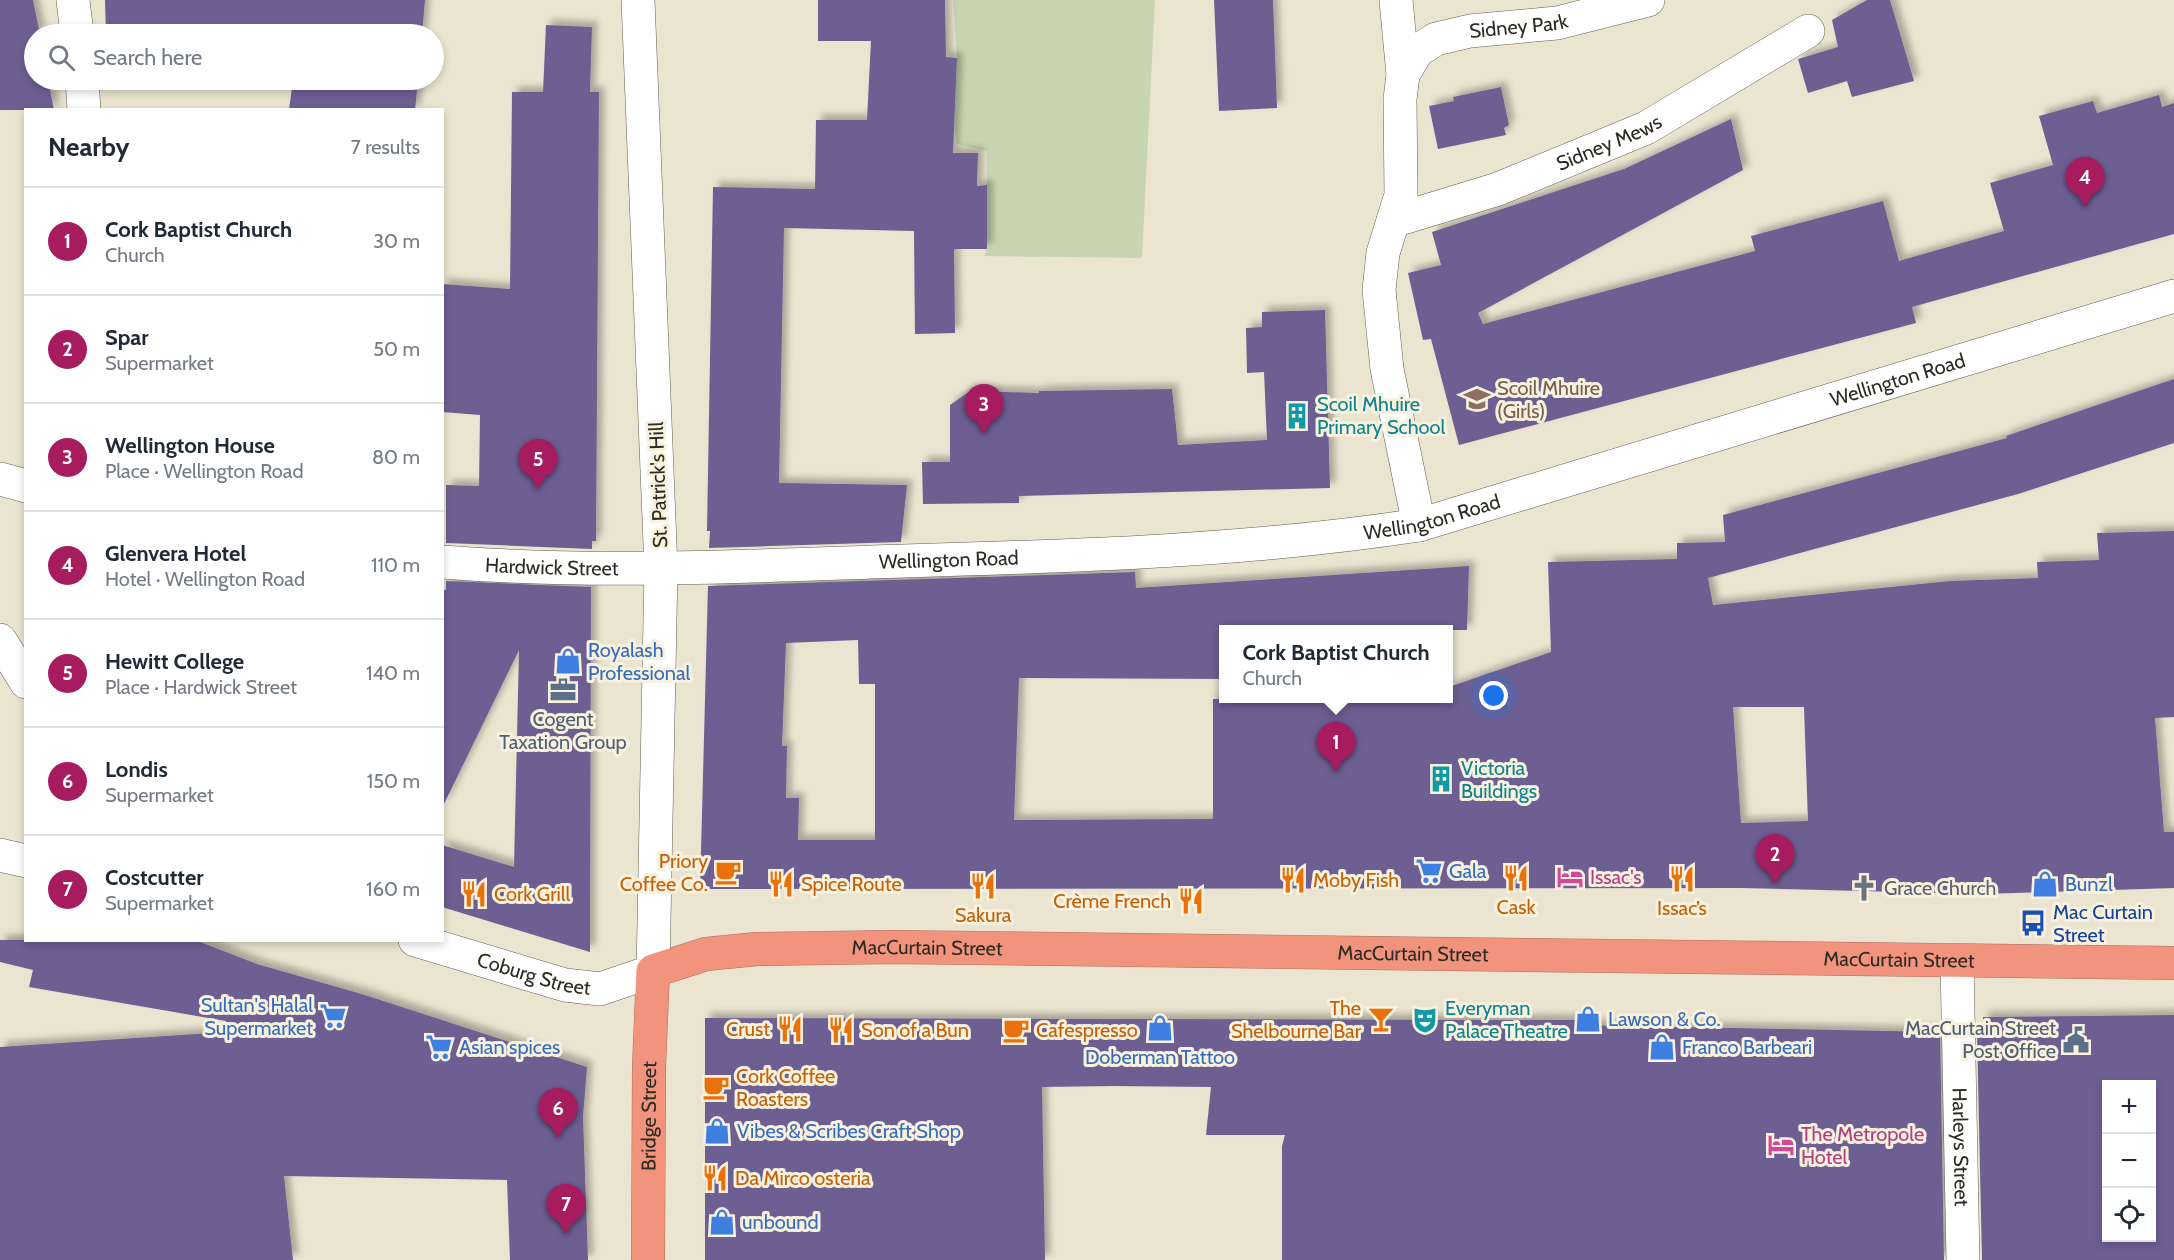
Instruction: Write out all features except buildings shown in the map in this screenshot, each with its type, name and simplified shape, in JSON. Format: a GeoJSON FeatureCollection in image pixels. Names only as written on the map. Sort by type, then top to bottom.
{"type":"FeatureCollection","features":[{"type":"Feature","properties":{"kind":"highway","name":"MacCurtain Street"},"geometry":{"type":"LineString","coordinates":[[653,971],[706,954],[757,949],[870,947],[2174,963]]}},
{"type":"Feature","properties":{"kind":"highway","name":"Bridge Street"},"geometry":{"type":"LineString","coordinates":[[648,1260],[649,1067],[653,971]]}},
{"type":"Feature","properties":{"kind":"street"},"geometry":{"type":"LineString","coordinates":[[73,0],[76,24]]}},
{"type":"Feature","properties":{"kind":"street","name":"St. Patrick's Hill"},"geometry":{"type":"LineString","coordinates":[[638,0],[661,569],[653,971]]}},
{"type":"Feature","properties":{"kind":"street"},"geometry":{"type":"LineString","coordinates":[[1396,0],[1403,75],[1400,99],[1401,195],[1383,253],[1379,290],[1381,332],[1396,421],[1419,525]]}},
{"type":"Feature","properties":{"kind":"street","name":"Sidney Park"},"geometry":{"type":"LineString","coordinates":[[1403,75],[1417,51],[1436,39],[1470,31],[1557,23],[1648,0]]}},
{"type":"Feature","properties":{"kind":"street","name":"Sidney Mews"},"geometry":{"type":"LineString","coordinates":[[1392,221],[1498,189],[1646,128],[1808,31]]}},
{"type":"Feature","properties":{"kind":"street"},"geometry":{"type":"LineString","coordinates":[[83,90],[84,108]]}},
{"type":"Feature","properties":{"kind":"street","name":"Wellington Road"},"geometry":{"type":"LineString","coordinates":[[661,569],[1079,556],[1328,539],[1419,525],[2174,296]]}},
{"type":"Feature","properties":{"kind":"street"},"geometry":{"type":"LineString","coordinates":[[0,480],[24,486]]}},
{"type":"Feature","properties":{"kind":"street","name":"Hardwick Street"},"geometry":{"type":"LineString","coordinates":[[444,561],[661,569]]}},
{"type":"Feature","properties":{"kind":"street"},"geometry":{"type":"LineString","coordinates":[[0,640],[24,679]]}},
{"type":"Feature","properties":{"kind":"street"},"geometry":{"type":"LineString","coordinates":[[0,855],[24,861]]}},
{"type":"Feature","properties":{"kind":"street","name":"Coburg Street"},"geometry":{"type":"LineString","coordinates":[[422,942],[565,985],[600,989],[653,971]]}},
{"type":"Feature","properties":{"kind":"street","name":"Harleys Street"},"geometry":{"type":"LineString","coordinates":[[1957,962],[1963,1260]]}},
{"type":"Feature","properties":{"kind":"green space"},"geometry":{"type":"Polygon","coordinates":[[[953,0],[1155,0],[1142,258],[984,256],[987,249],[987,151],[957,144],[954,124],[957,58],[953,0]]]}},
{"type":"Feature","properties":{"kind":"place","name":"Glenvera Hotel"},"geometry":{"type":"Point","coordinates":[2085,207]}},
{"type":"Feature","properties":{"kind":"place","name":"Scoil Mhuire (Girls)"},"geometry":{"type":"Point","coordinates":[1477,399]}},
{"type":"Feature","properties":{"kind":"place","name":"Scoil Mhuire Primary School"},"geometry":{"type":"Point","coordinates":[1297,416]}},
{"type":"Feature","properties":{"kind":"place","name":"Wellington House"},"geometry":{"type":"Point","coordinates":[984,434]}},
{"type":"Feature","properties":{"kind":"place","name":"Hewitt College"},"geometry":{"type":"Point","coordinates":[538,489]}},
{"type":"Feature","properties":{"kind":"place","name":"Royalash Professional"},"geometry":{"type":"Point","coordinates":[568,661]}},
{"type":"Feature","properties":{"kind":"place","name":"Cogent Taxation Group"},"geometry":{"type":"Point","coordinates":[563,690]}},
{"type":"Feature","properties":{"kind":"place","name":"Cork Baptist Church"},"geometry":{"type":"Point","coordinates":[1336,772]}},
{"type":"Feature","properties":{"kind":"place","name":"Victoria Buildings"},"geometry":{"type":"Point","coordinates":[1441,779]}},
{"type":"Feature","properties":{"kind":"place","name":"Gala"},"geometry":{"type":"Point","coordinates":[1429,871]}},
{"type":"Feature","properties":{"kind":"place","name":"Priory Coffee Co."},"geometry":{"type":"Point","coordinates":[728,872]}},
{"type":"Feature","properties":{"kind":"place","name":"Issac's"},"geometry":{"type":"Point","coordinates":[1570,877]}},
{"type":"Feature","properties":{"kind":"place","name":"Cask"},"geometry":{"type":"Point","coordinates":[1516,878]}},
{"type":"Feature","properties":{"kind":"place","name":"Issac’s"},"geometry":{"type":"Point","coordinates":[1682,879]}},
{"type":"Feature","properties":{"kind":"place","name":"Moby Fish"},"geometry":{"type":"Point","coordinates":[1293,880]}},
{"type":"Feature","properties":{"kind":"place","name":"Spice Route"},"geometry":{"type":"Point","coordinates":[781,884]}},
{"type":"Feature","properties":{"kind":"place","name":"Spar"},"geometry":{"type":"Point","coordinates":[1775,884]}},
{"type":"Feature","properties":{"kind":"place","name":"Bunzl"},"geometry":{"type":"Point","coordinates":[2045,884]}},
{"type":"Feature","properties":{"kind":"place","name":"Sakura"},"geometry":{"type":"Point","coordinates":[983,886]}},
{"type":"Feature","properties":{"kind":"place","name":"Grace Church"},"geometry":{"type":"Point","coordinates":[1864,888]}},
{"type":"Feature","properties":{"kind":"place","name":"Cork Grill"},"geometry":{"type":"Point","coordinates":[474,894]}},
{"type":"Feature","properties":{"kind":"place","name":"Crème French"},"geometry":{"type":"Point","coordinates":[1191,901]}},
{"type":"Feature","properties":{"kind":"place","name":"Mac Curtain Street"},"geometry":{"type":"Point","coordinates":[2033,923]}},
{"type":"Feature","properties":{"kind":"place","name":"Sultan's Halal Supermarket"},"geometry":{"type":"Point","coordinates":[333,1016]}},
{"type":"Feature","properties":{"kind":"place","name":"The Shelbourne Bar"},"geometry":{"type":"Point","coordinates":[1381,1019]}},
{"type":"Feature","properties":{"kind":"place","name":"Lawson & Co."},"geometry":{"type":"Point","coordinates":[1588,1019]}},
{"type":"Feature","properties":{"kind":"place","name":"Everyman Palace Theatre"},"geometry":{"type":"Point","coordinates":[1425,1020]}},
{"type":"Feature","properties":{"kind":"place","name":"Doberman Tattoo"},"geometry":{"type":"Point","coordinates":[1160,1028]}},
{"type":"Feature","properties":{"kind":"place","name":"Crust"},"geometry":{"type":"Point","coordinates":[790,1029]}},
{"type":"Feature","properties":{"kind":"place","name":"Son of a Bun"},"geometry":{"type":"Point","coordinates":[841,1030]}},
{"type":"Feature","properties":{"kind":"place","name":"Cafespresso"},"geometry":{"type":"Point","coordinates":[1016,1030]}},
{"type":"Feature","properties":{"kind":"place","name":"MacCurtain Street Post Office"},"geometry":{"type":"Point","coordinates":[2076,1040]}},
{"type":"Feature","properties":{"kind":"place","name":"Asian spices"},"geometry":{"type":"Point","coordinates":[439,1047]}},
{"type":"Feature","properties":{"kind":"place","name":"Franco Barbeari"},"geometry":{"type":"Point","coordinates":[1662,1047]}},
{"type":"Feature","properties":{"kind":"place","name":"Cork Coffee Roasters"},"geometry":{"type":"Point","coordinates":[716,1087]}},
{"type":"Feature","properties":{"kind":"place","name":"Vibes & Scribes Craft Shop"},"geometry":{"type":"Point","coordinates":[717,1131]}},
{"type":"Feature","properties":{"kind":"place","name":"Londis"},"geometry":{"type":"Point","coordinates":[558,1138]}},
{"type":"Feature","properties":{"kind":"place","name":"The Metropole Hotel"},"geometry":{"type":"Point","coordinates":[1781,1145]}},
{"type":"Feature","properties":{"kind":"place","name":"Da Mirco osteria"},"geometry":{"type":"Point","coordinates":[715,1178]}},
{"type":"Feature","properties":{"kind":"place","name":"unbound"},"geometry":{"type":"Point","coordinates":[722,1222]}},
{"type":"Feature","properties":{"kind":"place","name":"Costcutter"},"geometry":{"type":"Point","coordinates":[566,1234]}}]}
